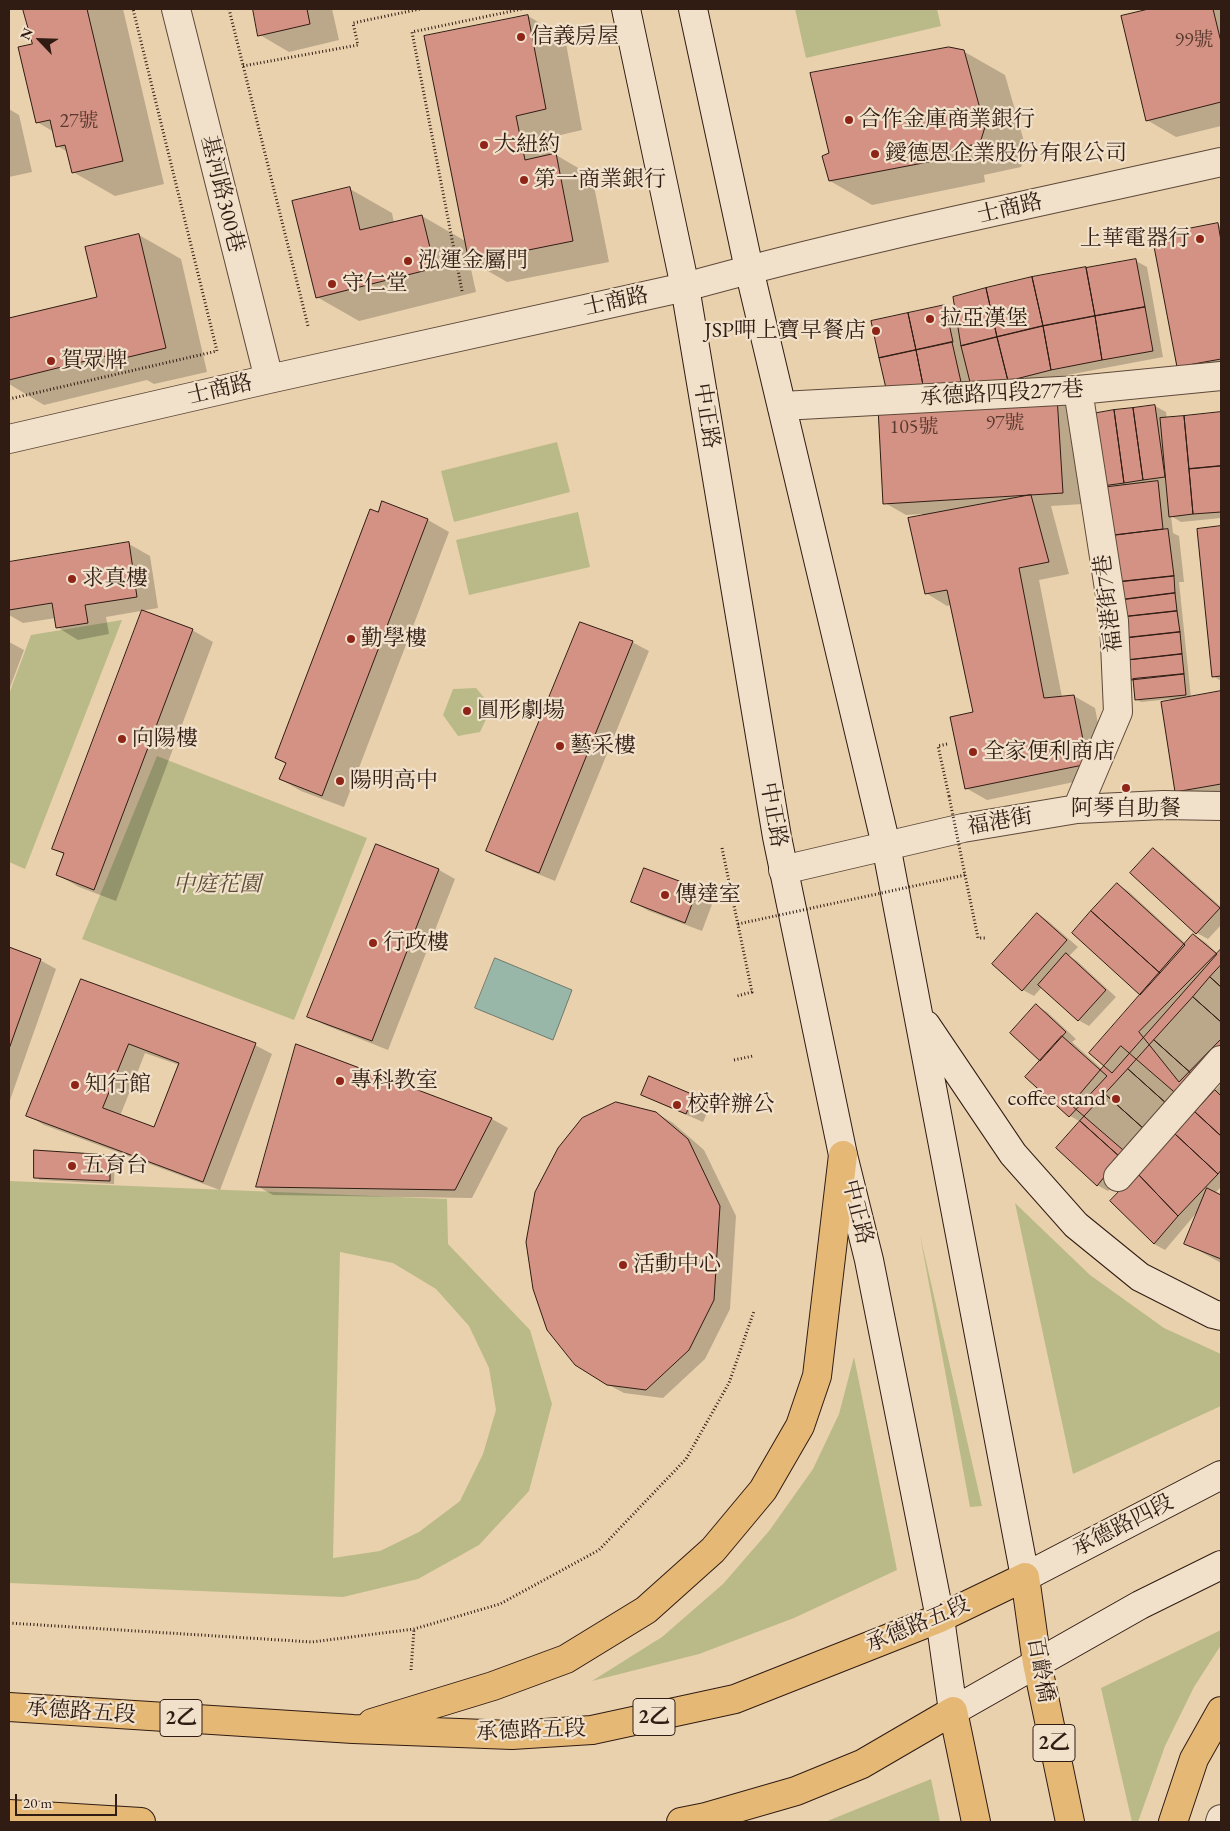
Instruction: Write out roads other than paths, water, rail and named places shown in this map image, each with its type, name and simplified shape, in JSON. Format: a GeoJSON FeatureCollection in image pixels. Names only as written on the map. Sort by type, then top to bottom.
{"type":"FeatureCollection","features":[{"type":"Feature","properties":{"kind":"main road","name":"基河路300巷"},"geometry":{"type":"LineString","coordinates":[[176,9],[269,379]]}},
{"type":"Feature","properties":{"kind":"main road","name":"中正路"},"geometry":{"type":"LineString","coordinates":[[626,9],[685,287],[783,870],[843,1155],[869,1260],[940,1618]]}},
{"type":"Feature","properties":{"kind":"main road"},"geometry":{"type":"LineString","coordinates":[[693,9],[749,269],[886,845],[1025,1577]]}},
{"type":"Feature","properties":{"kind":"main road","name":"士商路"},"geometry":{"type":"LineString","coordinates":[[9,439],[269,379],[685,287],[749,269],[1221,162]]}},
{"type":"Feature","properties":{"kind":"main road","name":"承德路四段277巷"},"geometry":{"type":"LineString","coordinates":[[782,406],[1078,390],[1221,376]]}},
{"type":"Feature","properties":{"kind":"main road","name":"福港街7巷"},"geometry":{"type":"LineString","coordinates":[[1078,390],[1114,621],[1118,712],[1078,809]]}},
{"type":"Feature","properties":{"kind":"main road","name":"福港街"},"geometry":{"type":"LineString","coordinates":[[783,870],[963,828],[1078,809],[1163,805],[1221,806]]}},
{"type":"Feature","properties":{"kind":"main road"},"geometry":{"type":"LineString","coordinates":[[919,1015],[1013,1154],[1076,1225],[1140,1277],[1213,1314],[1221,1316]]}},
{"type":"Feature","properties":{"kind":"main road"},"geometry":{"type":"LineString","coordinates":[[1118,1176],[1221,1060]]}},
{"type":"Feature","properties":{"kind":"main road"},"geometry":{"type":"LineString","coordinates":[[354,1729],[493,1686],[566,1659],[646,1610],[713,1550],[763,1490],[800,1426],[817,1376],[843,1155]]}},
{"type":"Feature","properties":{"kind":"main road","name":"承德路四段"},"geometry":{"type":"LineString","coordinates":[[1025,1577],[1221,1475]]}},
{"type":"Feature","properties":{"kind":"main road"},"geometry":{"type":"LineString","coordinates":[[681,1822],[706,1817],[796,1791],[862,1764],[1037,1663],[1140,1606],[1221,1565]]}},
{"type":"Feature","properties":{"kind":"main road","name":"承德路五段"},"geometry":{"type":"LineString","coordinates":[[9,1707],[354,1729],[512,1735],[592,1730],[735,1699],[940,1618],[1025,1577]]}},
{"type":"Feature","properties":{"kind":"main road","name":"百齡橋"},"geometry":{"type":"LineString","coordinates":[[1025,1577],[1037,1663],[1070,1822]]}},
{"type":"Feature","properties":{"kind":"main road"},"geometry":{"type":"LineString","coordinates":[[940,1618],[953,1711],[976,1822]]}},
{"type":"Feature","properties":{"kind":"main road"},"geometry":{"type":"LineString","coordinates":[[1173,1822],[1194,1759],[1221,1711]]}},
{"type":"Feature","properties":{"kind":"main road"},"geometry":{"type":"LineString","coordinates":[[9,1814],[141,1822]]}},
{"type":"Feature","properties":{"kind":"place","name":"信義房屋"},"geometry":{"type":"Point","coordinates":[521,37]}},
{"type":"Feature","properties":{"kind":"place","name":"合作金庫商業銀行"},"geometry":{"type":"Point","coordinates":[849,120]}},
{"type":"Feature","properties":{"kind":"place","name":"大紐約"},"geometry":{"type":"Point","coordinates":[484,145]}},
{"type":"Feature","properties":{"kind":"place","name":"鑀德恩企業股份有限公司"},"geometry":{"type":"Point","coordinates":[875,154]}},
{"type":"Feature","properties":{"kind":"place","name":"第一商業銀行"},"geometry":{"type":"Point","coordinates":[524,180]}},
{"type":"Feature","properties":{"kind":"place","name":"上華電器行"},"geometry":{"type":"Point","coordinates":[1200,239]}},
{"type":"Feature","properties":{"kind":"place","name":"泓運金屬門"},"geometry":{"type":"Point","coordinates":[408,261]}},
{"type":"Feature","properties":{"kind":"place","name":"守仁堂"},"geometry":{"type":"Point","coordinates":[332,284]}},
{"type":"Feature","properties":{"kind":"place","name":"拉亞漢堡"},"geometry":{"type":"Point","coordinates":[930,319]}},
{"type":"Feature","properties":{"kind":"place","name":"JSP呷上寶早餐店"},"geometry":{"type":"Point","coordinates":[876,331]}},
{"type":"Feature","properties":{"kind":"place","name":"賀眾牌"},"geometry":{"type":"Point","coordinates":[51,361]}},
{"type":"Feature","properties":{"kind":"place","name":"求真樓"},"geometry":{"type":"Point","coordinates":[72,579]}},
{"type":"Feature","properties":{"kind":"place","name":"勤學樓"},"geometry":{"type":"Point","coordinates":[351,639]}},
{"type":"Feature","properties":{"kind":"place","name":"圓形劇場"},"geometry":{"type":"Point","coordinates":[467,711]}},
{"type":"Feature","properties":{"kind":"place","name":"向陽樓"},"geometry":{"type":"Point","coordinates":[122,739]}},
{"type":"Feature","properties":{"kind":"place","name":"藝采樓"},"geometry":{"type":"Point","coordinates":[560,746]}},
{"type":"Feature","properties":{"kind":"place","name":"全家便利商店"},"geometry":{"type":"Point","coordinates":[973,752]}},
{"type":"Feature","properties":{"kind":"place","name":"陽明高中"},"geometry":{"type":"Point","coordinates":[340,781]}},
{"type":"Feature","properties":{"kind":"place","name":"阿琴自助餐"},"geometry":{"type":"Point","coordinates":[1126,788]}},
{"type":"Feature","properties":{"kind":"place","name":"傳達室"},"geometry":{"type":"Point","coordinates":[665,895]}},
{"type":"Feature","properties":{"kind":"place","name":"行政樓"},"geometry":{"type":"Point","coordinates":[373,943]}},
{"type":"Feature","properties":{"kind":"place","name":"專科教室"},"geometry":{"type":"Point","coordinates":[340,1081]}},
{"type":"Feature","properties":{"kind":"place","name":"知行館"},"geometry":{"type":"Point","coordinates":[75,1085]}},
{"type":"Feature","properties":{"kind":"place","name":"coffee stand"},"geometry":{"type":"Point","coordinates":[1116,1099]}},
{"type":"Feature","properties":{"kind":"place","name":"校幹辦公"},"geometry":{"type":"Point","coordinates":[677,1105]}},
{"type":"Feature","properties":{"kind":"place","name":"五育台"},"geometry":{"type":"Point","coordinates":[72,1166]}},
{"type":"Feature","properties":{"kind":"place","name":"活動中心"},"geometry":{"type":"Point","coordinates":[623,1265]}},
{"type":"Feature","properties":{"kind":"park label","name":"中庭花園"},"geometry":{"type":"Point","coordinates":[217,885]}}]}
